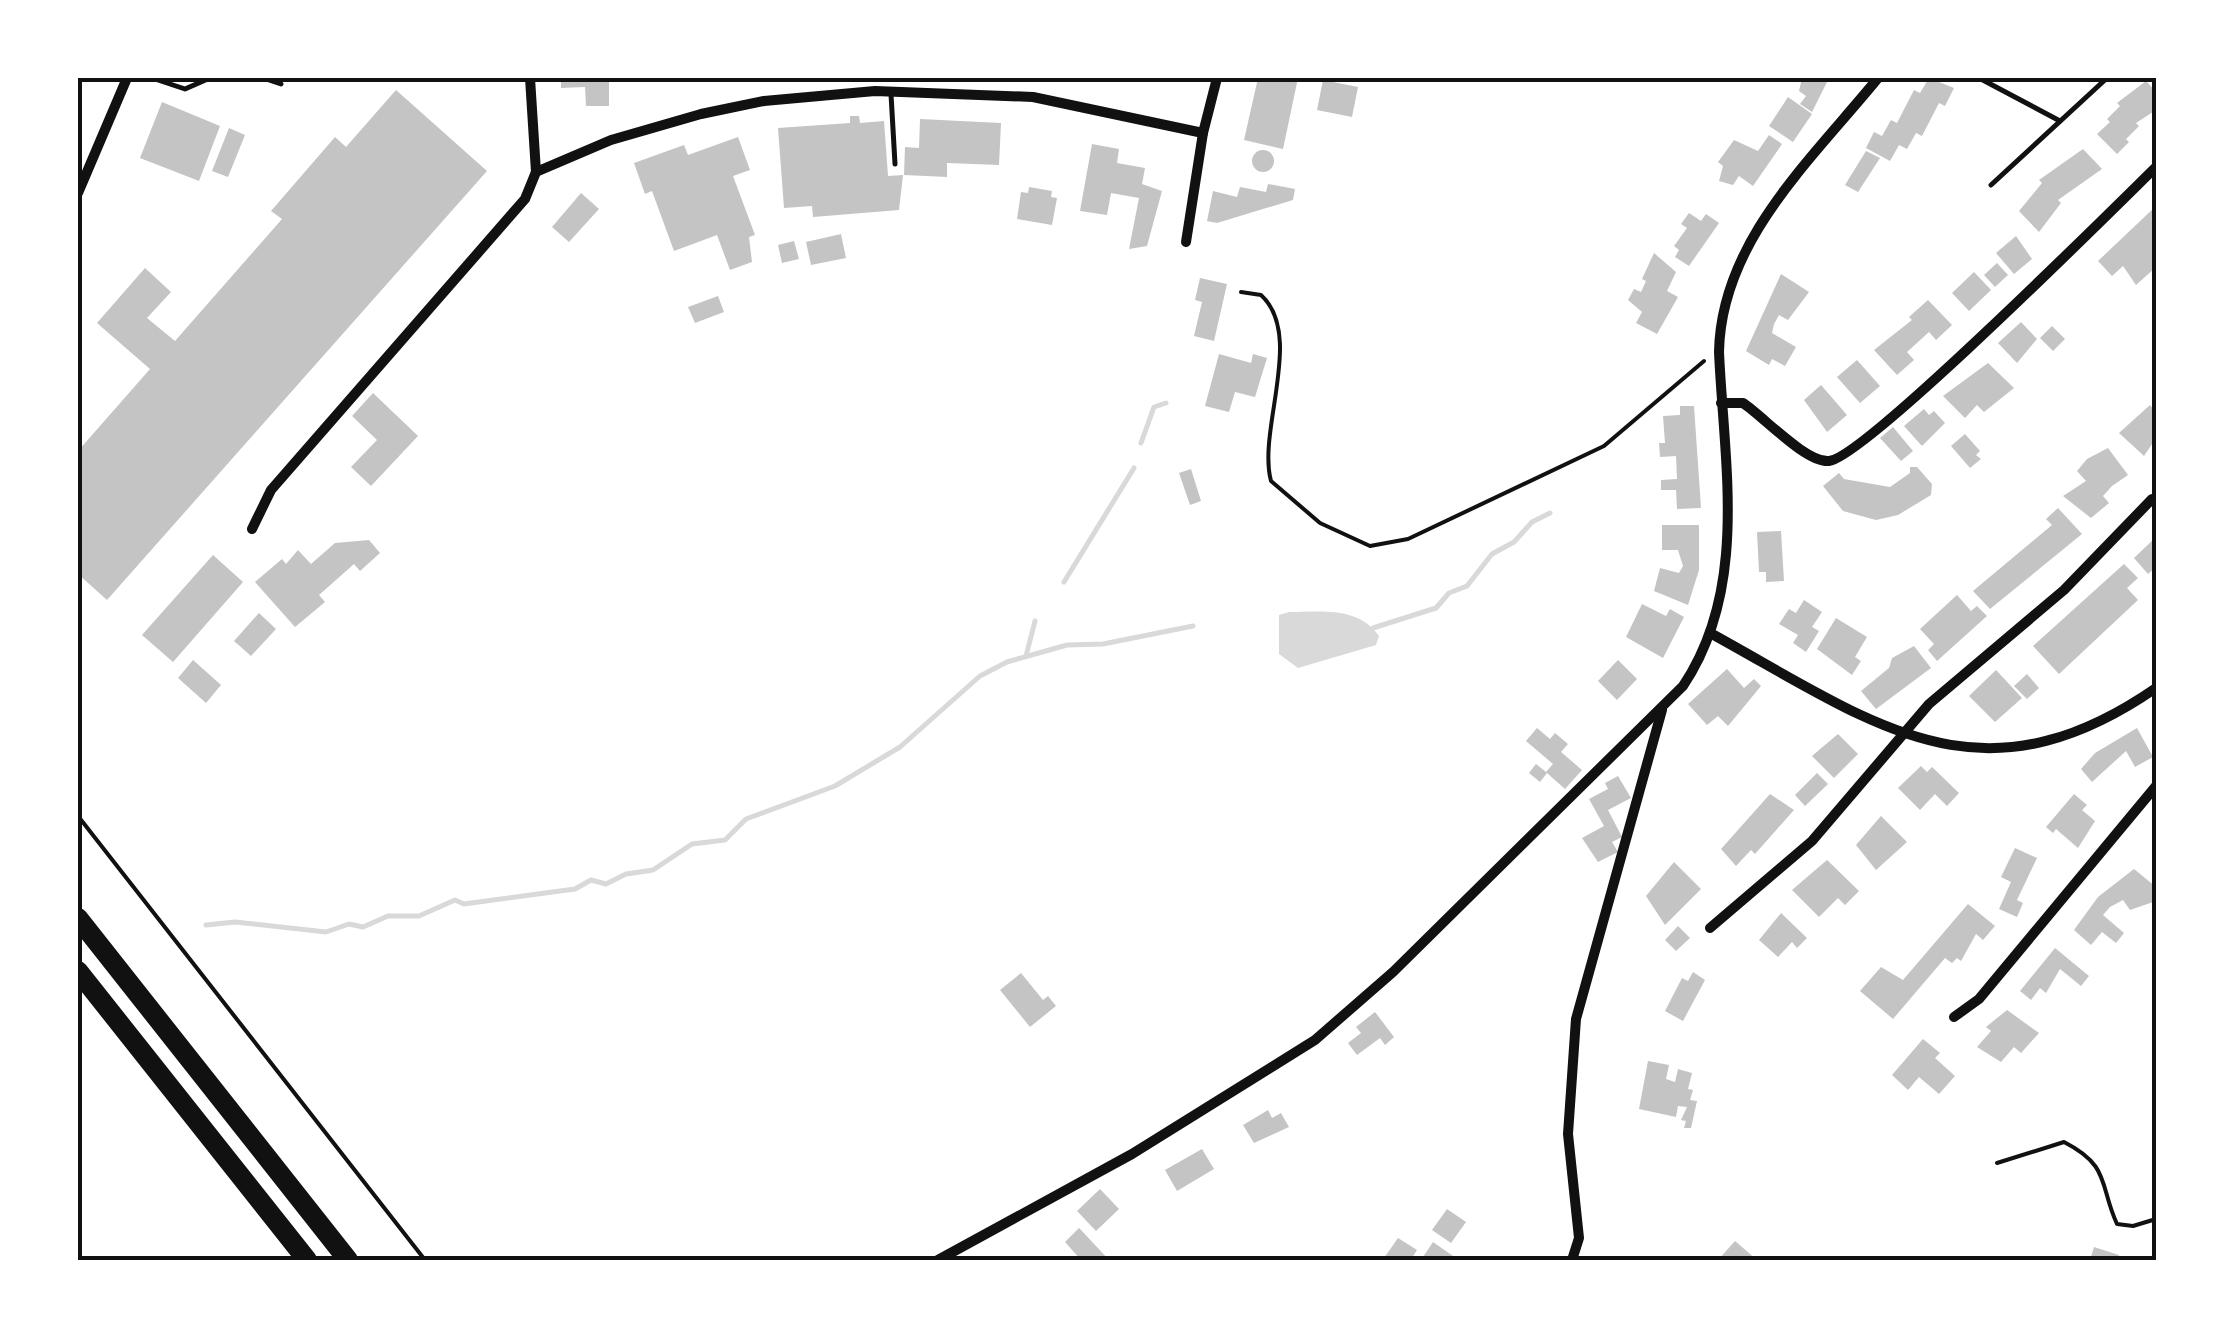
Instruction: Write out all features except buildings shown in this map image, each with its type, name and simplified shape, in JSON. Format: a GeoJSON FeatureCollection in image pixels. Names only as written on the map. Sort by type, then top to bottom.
{"type":"FeatureCollection","features":[{"type":"Feature","properties":{"kind":"highway"},"geometry":{"type":"LineString","coordinates":[[78,918],[348,1260]]}},
{"type":"Feature","properties":{"kind":"highway"},"geometry":{"type":"LineString","coordinates":[[78,971],[307,1260]]}},
{"type":"Feature","properties":{"kind":"street"},"geometry":{"type":"LineString","coordinates":[[78,193],[127,78]]}},
{"type":"Feature","properties":{"kind":"street"},"geometry":{"type":"LineString","coordinates":[[252,529],[271,490],[525,199],[536,172],[530,78]]}},
{"type":"Feature","properties":{"kind":"street"},"geometry":{"type":"LineString","coordinates":[[1186,242],[1203,133],[1217,78]]}},
{"type":"Feature","properties":{"kind":"street"},"geometry":{"type":"LineString","coordinates":[[938,1260],[1132,1154],[1316,1040],[1393,972],[1662,709],[1692,673],[1712,634],[1727,556],[1719,324],[1727,294],[1762,221],[1878,78]]}},
{"type":"Feature","properties":{"kind":"street"},"geometry":{"type":"LineString","coordinates":[[536,172],[611,140],[701,114],[764,101],[891,91],[1033,97],[1203,133]]}},
{"type":"Feature","properties":{"kind":"street"},"geometry":{"type":"LineString","coordinates":[[1721,403],[1743,403],[1806,456],[1834,461],[1853,451],[2156,168]]}},
{"type":"Feature","properties":{"kind":"street"},"geometry":{"type":"LineString","coordinates":[[1710,928],[1812,841],[1902,735],[1964,671],[2064,590],[2152,498]]}},
{"type":"Feature","properties":{"kind":"street"},"geometry":{"type":"LineString","coordinates":[[1712,634],[1876,726],[1969,749],[2020,747],[2092,726],[2156,688]]}},
{"type":"Feature","properties":{"kind":"street"},"geometry":{"type":"LineString","coordinates":[[1572,1260],[1579,1238],[1568,1134],[1576,1019],[1662,709]]}},
{"type":"Feature","properties":{"kind":"street"},"geometry":{"type":"LineString","coordinates":[[1954,1017],[1979,998],[2156,786]]}},
{"type":"Feature","properties":{"kind":"lane"},"geometry":{"type":"LineString","coordinates":[[152,78],[185,89],[210,78]]}},
{"type":"Feature","properties":{"kind":"lane"},"geometry":{"type":"LineString","coordinates":[[263,78],[281,84]]}},
{"type":"Feature","properties":{"kind":"lane"},"geometry":{"type":"LineString","coordinates":[[1979,78],[2060,121]]}},
{"type":"Feature","properties":{"kind":"lane"},"geometry":{"type":"LineString","coordinates":[[1990,186],[2107,78]]}},
{"type":"Feature","properties":{"kind":"lane"},"geometry":{"type":"LineString","coordinates":[[891,91],[895,164]]}},
{"type":"Feature","properties":{"kind":"path"},"geometry":{"type":"LineString","coordinates":[[1241,292],[1261,295],[1276,318],[1280,356],[1266,453],[1271,481],[1320,523],[1370,546],[1408,539],[1437,527],[1604,446],[1650,410],[1692,369],[1719,352]]}},
{"type":"Feature","properties":{"kind":"path"},"geometry":{"type":"LineString","coordinates":[[78,816],[425,1260]]}},
{"type":"Feature","properties":{"kind":"path"},"geometry":{"type":"LineString","coordinates":[[1997,1162],[2064,1142],[2097,1166],[2108,1184],[2109,1206],[2117,1224],[2133,1226],[2156,1219]]}},
{"type":"Feature","properties":{"kind":"shaded area"},"geometry":{"type":"Polygon","coordinates":[[[1279,615],[1350,615],[1379,636],[1376,645],[1298,668],[1279,654],[1279,615]]]}},
{"type":"Feature","properties":{"kind":"waterway"},"geometry":{"type":"LineString","coordinates":[[1141,443],[1154,407],[1166,403]]}},
{"type":"Feature","properties":{"kind":"waterway"},"geometry":{"type":"LineString","coordinates":[[1064,582],[1134,468]]}},
{"type":"Feature","properties":{"kind":"waterway"},"geometry":{"type":"LineString","coordinates":[[1373,628],[1436,608],[1449,593],[1467,586],[1492,554],[1514,542],[1532,522],[1550,513]]}},
{"type":"Feature","properties":{"kind":"waterway"},"geometry":{"type":"LineString","coordinates":[[1026,656],[1035,621]]}},
{"type":"Feature","properties":{"kind":"waterway"},"geometry":{"type":"LineString","coordinates":[[206,925],[235,922],[326,932],[349,924],[363,927],[388,916],[419,916],[455,900],[464,904],[575,889],[591,880],[606,884],[626,874],[653,870],[692,844],[725,840],[746,819],[835,786],[900,747],[980,676],[1007,662],[1067,645],[1103,644],[1193,626]]}}]}
